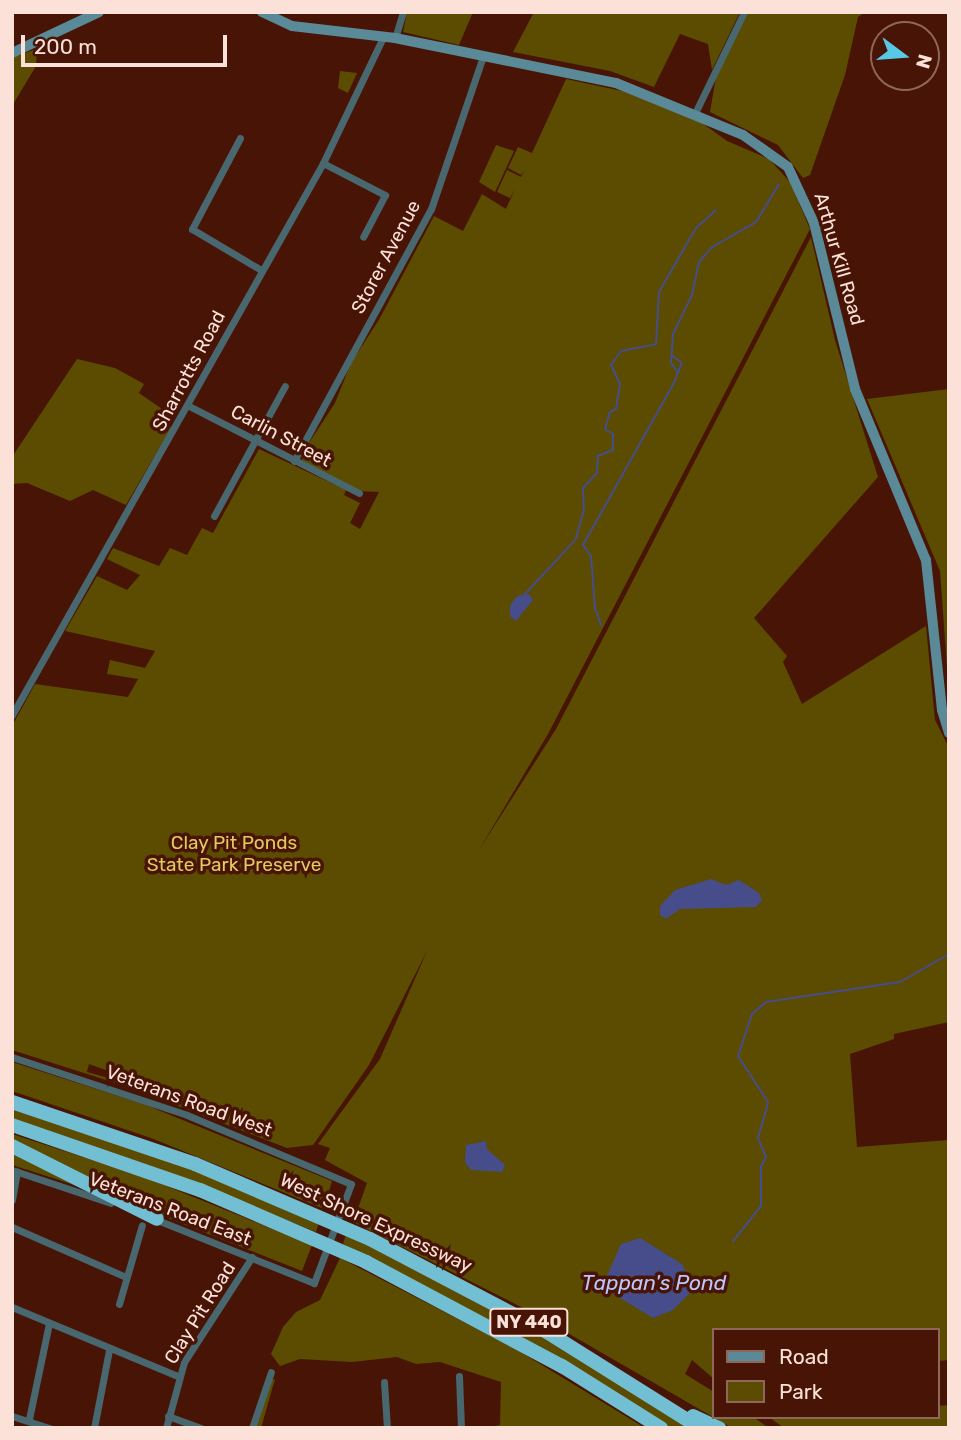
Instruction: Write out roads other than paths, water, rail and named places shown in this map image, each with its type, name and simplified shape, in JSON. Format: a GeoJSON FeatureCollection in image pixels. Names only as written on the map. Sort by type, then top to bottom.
{"type":"FeatureCollection","features":[{"type":"Feature","properties":{"kind":"highway","name":"West Shore Expressway"},"geometry":{"type":"LineString","coordinates":[[12,1102],[125,1138],[276,1197],[387,1247],[528,1321],[666,1404],[700,1428]]}},
{"type":"Feature","properties":{"kind":"highway","name":"West Shore Expressway"},"geometry":{"type":"LineString","coordinates":[[12,1125],[154,1172],[274,1220],[385,1271],[562,1366],[661,1428]]}},
{"type":"Feature","properties":{"kind":"highway"},"geometry":{"type":"LineString","coordinates":[[12,1146],[157,1219]]}},
{"type":"Feature","properties":{"kind":"highway"},"geometry":{"type":"LineString","coordinates":[[666,1404],[719,1428]]}},
{"type":"Feature","properties":{"kind":"street"},"geometry":{"type":"LineString","coordinates":[[12,53],[99,12]]}},
{"type":"Feature","properties":{"kind":"street","name":"Arthur Kill Road"},"geometry":{"type":"LineString","coordinates":[[262,12],[292,26],[395,38],[616,83],[695,113],[776,156],[788,167],[805,198],[855,389],[926,560],[942,710],[949,733]]}},
{"type":"Feature","properties":{"kind":"street"},"geometry":{"type":"LineString","coordinates":[[395,38],[403,12]]}},
{"type":"Feature","properties":{"kind":"street"},"geometry":{"type":"LineString","coordinates":[[695,113],[744,12]]}},
{"type":"Feature","properties":{"kind":"street","name":"Sharrotts Road"},"geometry":{"type":"LineString","coordinates":[[12,715],[190,405],[261,270],[323,163],[383,37]]}},
{"type":"Feature","properties":{"kind":"street","name":"Storer Avenue"},"geometry":{"type":"LineString","coordinates":[[294,461],[431,209],[483,56]]}},
{"type":"Feature","properties":{"kind":"street"},"geometry":{"type":"LineString","coordinates":[[240,138],[192,229],[261,270]]}},
{"type":"Feature","properties":{"kind":"street"},"geometry":{"type":"LineString","coordinates":[[323,163],[385,195],[363,237]]}},
{"type":"Feature","properties":{"kind":"street"},"geometry":{"type":"LineString","coordinates":[[214,516],[285,386]]}},
{"type":"Feature","properties":{"kind":"street","name":"Carlin Street"},"geometry":{"type":"LineString","coordinates":[[190,405],[359,493]]}},
{"type":"Feature","properties":{"kind":"street","name":"Veterans Road West"},"geometry":{"type":"LineString","coordinates":[[12,1057],[163,1106],[351,1184],[314,1283]]}},
{"type":"Feature","properties":{"kind":"street"},"geometry":{"type":"LineString","coordinates":[[12,1200],[14,1170]]}},
{"type":"Feature","properties":{"kind":"street","name":"Veterans Road East"},"geometry":{"type":"LineString","coordinates":[[14,1170],[157,1219],[314,1283]]}},
{"type":"Feature","properties":{"kind":"street"},"geometry":{"type":"LineString","coordinates":[[119,1304],[142,1225]]}},
{"type":"Feature","properties":{"kind":"street"},"geometry":{"type":"LineString","coordinates":[[12,1227],[126,1277]]}},
{"type":"Feature","properties":{"kind":"street","name":"Clay Pit Road"},"geometry":{"type":"LineString","coordinates":[[166,1428],[178,1376],[252,1257]]}},
{"type":"Feature","properties":{"kind":"street"},"geometry":{"type":"LineString","coordinates":[[12,1307],[109,1350],[178,1376]]}},
{"type":"Feature","properties":{"kind":"street"},"geometry":{"type":"LineString","coordinates":[[29,1419],[49,1324]]}},
{"type":"Feature","properties":{"kind":"street"},"geometry":{"type":"LineString","coordinates":[[94,1428],[109,1350]]}},
{"type":"Feature","properties":{"kind":"street"},"geometry":{"type":"LineString","coordinates":[[252,1428],[271,1372]]}},
{"type":"Feature","properties":{"kind":"street"},"geometry":{"type":"LineString","coordinates":[[459,1377],[461,1428]]}},
{"type":"Feature","properties":{"kind":"street"},"geometry":{"type":"LineString","coordinates":[[384,1382],[387,1428]]}},
{"type":"Feature","properties":{"kind":"street"},"geometry":{"type":"LineString","coordinates":[[12,1416],[29,1419],[50,1428]]}},
{"type":"Feature","properties":{"kind":"street"},"geometry":{"type":"LineString","coordinates":[[168,1416],[201,1428]]}},
{"type":"Feature","properties":{"kind":"water"},"geometry":{"type":"Polygon","coordinates":[[[529,594],[533,600],[516,621],[510,616],[510,606],[517,596],[529,594]]]}},
{"type":"Feature","properties":{"kind":"water"},"geometry":{"type":"Polygon","coordinates":[[[711,879],[726,885],[739,880],[759,893],[762,900],[756,907],[680,909],[666,919],[660,915],[660,906],[675,890],[711,879]]]}},
{"type":"Feature","properties":{"kind":"water"},"geometry":{"type":"Polygon","coordinates":[[[486,1141],[487,1149],[505,1165],[502,1172],[471,1170],[465,1162],[466,1145],[486,1141]]]}},
{"type":"Feature","properties":{"kind":"water","name":"Tappan's Pond"},"geometry":{"type":"Polygon","coordinates":[[[640,1238],[682,1264],[691,1283],[689,1294],[673,1310],[653,1318],[602,1287],[621,1244],[640,1238]]]}},
{"type":"Feature","properties":{"kind":"waterway"},"geometry":{"type":"LineString","coordinates":[[601,625],[595,608],[591,556],[583,545],[675,381],[678,372],[671,363],[673,334],[692,295],[699,262],[712,247],[756,222],[779,184]]}},
{"type":"Feature","properties":{"kind":"waterway"},"geometry":{"type":"LineString","coordinates":[[524,595],[576,539],[584,509],[583,488],[597,473],[598,456],[613,450],[613,434],[605,429],[610,412],[616,409],[620,384],[611,365],[621,351],[656,344],[659,292],[696,228],[716,210]]}},
{"type":"Feature","properties":{"kind":"waterway"},"geometry":{"type":"LineString","coordinates":[[673,356],[682,363],[678,372]]}},
{"type":"Feature","properties":{"kind":"waterway"},"geometry":{"type":"LineString","coordinates":[[733,1241],[761,1206],[761,1166],[766,1157],[758,1138],[768,1102],[738,1056],[752,1014],[766,1002],[900,982],[949,954]]}},
{"type":"Feature","properties":{"kind":"park label","name":"Clay Pit Ponds State Park Preserve"},"geometry":{"type":"Point","coordinates":[234,854]}}]}
